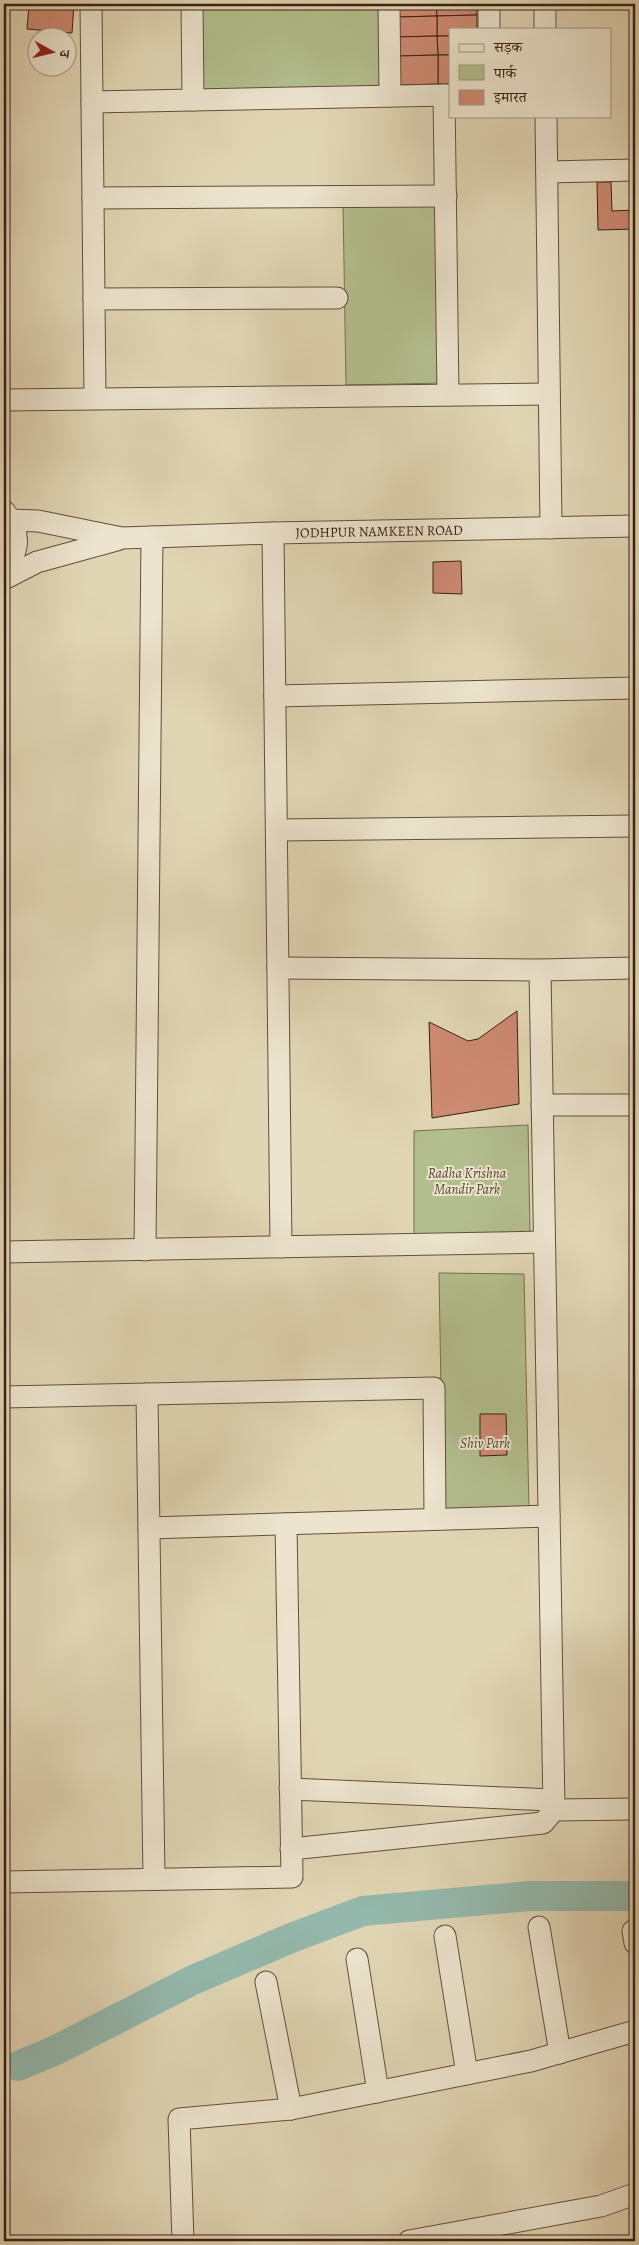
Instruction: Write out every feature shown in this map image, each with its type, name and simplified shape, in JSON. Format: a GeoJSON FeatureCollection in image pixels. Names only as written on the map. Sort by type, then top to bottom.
{"type":"FeatureCollection","features":[{"type":"Feature","properties":{"kind":"street"},"geometry":{"type":"LineString","coordinates":[[92,4],[95,398]]}},
{"type":"Feature","properties":{"kind":"street"},"geometry":{"type":"LineString","coordinates":[[192,4],[193,100]]}},
{"type":"Feature","properties":{"kind":"street"},"geometry":{"type":"LineString","coordinates":[[389,4],[390,96]]}},
{"type":"Feature","properties":{"kind":"street"},"geometry":{"type":"LineString","coordinates":[[489,4],[489,28]]}},
{"type":"Feature","properties":{"kind":"street"},"geometry":{"type":"LineString","coordinates":[[545,4],[545,28]]}},
{"type":"Feature","properties":{"kind":"street"},"geometry":{"type":"LineString","coordinates":[[92,102],[447,95],[448,395]]}},
{"type":"Feature","properties":{"kind":"street"},"geometry":{"type":"LineString","coordinates":[[546,118],[551,528]]}},
{"type":"Feature","properties":{"kind":"street"},"geometry":{"type":"LineString","coordinates":[[547,172],[635,170]]}},
{"type":"Feature","properties":{"kind":"street"},"geometry":{"type":"LineString","coordinates":[[93,198],[446,196]]}},
{"type":"Feature","properties":{"kind":"street"},"geometry":{"type":"LineString","coordinates":[[94,300],[337,298]]}},
{"type":"Feature","properties":{"kind":"street"},"geometry":{"type":"LineString","coordinates":[[4,400],[549,394]]}},
{"type":"Feature","properties":{"kind":"street"},"geometry":{"type":"LineString","coordinates":[[7,515],[122,538]]}},
{"type":"Feature","properties":{"kind":"street"},"geometry":{"type":"LineString","coordinates":[[4,578],[14,558],[17,546],[16,534],[7,515]]}},
{"type":"Feature","properties":{"kind":"street","name":"JODHPUR NAMKEEN ROAD"},"geometry":{"type":"LineString","coordinates":[[122,538],[635,526]]}},
{"type":"Feature","properties":{"kind":"street"},"geometry":{"type":"LineString","coordinates":[[273,533],[281,1247]]}},
{"type":"Feature","properties":{"kind":"street"},"geometry":{"type":"LineString","coordinates":[[145,1250],[152,537]]}},
{"type":"Feature","properties":{"kind":"street"},"geometry":{"type":"LineString","coordinates":[[4,578],[47,559],[122,538]]}},
{"type":"Feature","properties":{"kind":"street"},"geometry":{"type":"LineString","coordinates":[[275,696],[635,688]]}},
{"type":"Feature","properties":{"kind":"street"},"geometry":{"type":"LineString","coordinates":[[277,830],[635,826]]}},
{"type":"Feature","properties":{"kind":"street"},"geometry":{"type":"LineString","coordinates":[[278,968],[540,970],[635,968]]}},
{"type":"Feature","properties":{"kind":"street"},"geometry":{"type":"LineString","coordinates":[[291,1849],[543,1823],[553,1805],[540,970]]}},
{"type":"Feature","properties":{"kind":"street"},"geometry":{"type":"LineString","coordinates":[[542,1105],[635,1105]]}},
{"type":"Feature","properties":{"kind":"street"},"geometry":{"type":"LineString","coordinates":[[4,1252],[544,1242]]}},
{"type":"Feature","properties":{"kind":"street"},"geometry":{"type":"LineString","coordinates":[[4,1396],[434,1388],[436,1519]]}},
{"type":"Feature","properties":{"kind":"street"},"geometry":{"type":"LineString","coordinates":[[147,1394],[154,1879]]}},
{"type":"Feature","properties":{"kind":"street"},"geometry":{"type":"LineString","coordinates":[[149,1528],[549,1516]]}},
{"type":"Feature","properties":{"kind":"street"},"geometry":{"type":"LineString","coordinates":[[4,1882],[292,1877],[286,1524]]}},
{"type":"Feature","properties":{"kind":"street"},"geometry":{"type":"LineString","coordinates":[[290,1789],[635,1809]]}},
{"type":"Feature","properties":{"kind":"street"},"geometry":{"type":"LineString","coordinates":[[539,1927],[560,2053]]}},
{"type":"Feature","properties":{"kind":"street"},"geometry":{"type":"LineString","coordinates":[[445,1936],[468,2074]]}},
{"type":"Feature","properties":{"kind":"street"},"geometry":{"type":"LineString","coordinates":[[357,1959],[378,2092]]}},
{"type":"Feature","properties":{"kind":"street"},"geometry":{"type":"LineString","coordinates":[[266,1982],[291,2109]]}},
{"type":"Feature","properties":{"kind":"street"},"geometry":{"type":"LineString","coordinates":[[183,2241],[179,2119],[291,2109],[468,2074],[560,2053],[635,2031]]}},
{"type":"Feature","properties":{"kind":"street"},"geometry":{"type":"LineString","coordinates":[[409,2241],[601,2206],[635,2194]]}},
{"type":"Feature","properties":{"kind":"green space"},"geometry":{"type":"Polygon","coordinates":[[[196,4],[384,4],[386,90],[198,94],[196,4]]]}},
{"type":"Feature","properties":{"kind":"green space"},"geometry":{"type":"Polygon","coordinates":[[[440,202],[444,383],[346,385],[343,203],[440,202]]]}},
{"type":"Feature","properties":{"kind":"green space","name":"Radha Krishna Mandir Park"},"geometry":{"type":"Polygon","coordinates":[[[528,1125],[530,1232],[414,1236],[414,1131],[528,1125]]]}},
{"type":"Feature","properties":{"kind":"green space","name":"Shiv Park"},"geometry":{"type":"Polygon","coordinates":[[[439,1273],[524,1274],[529,1510],[443,1511],[439,1273]]]}},
{"type":"Feature","properties":{"kind":"building"},"geometry":{"type":"Polygon","coordinates":[[[29,4],[74,4],[72,28],[27,29],[29,4]]]}},
{"type":"Feature","properties":{"kind":"building"},"geometry":{"type":"Polygon","coordinates":[[[396,4],[436,4],[437,16],[397,17],[396,4]]]}},
{"type":"Feature","properties":{"kind":"building"},"geometry":{"type":"Polygon","coordinates":[[[436,4],[476,4],[477,15],[437,16],[436,4]]]}},
{"type":"Feature","properties":{"kind":"building"},"geometry":{"type":"Polygon","coordinates":[[[477,15],[477,28],[449,28],[449,36],[437,36],[437,16],[477,15]]]}},
{"type":"Feature","properties":{"kind":"building"},"geometry":{"type":"Polygon","coordinates":[[[437,16],[437,36],[397,37],[397,17],[437,16]]]}},
{"type":"Feature","properties":{"kind":"building"},"geometry":{"type":"Polygon","coordinates":[[[437,36],[449,36],[449,55],[438,55],[437,36]]]}},
{"type":"Feature","properties":{"kind":"building"},"geometry":{"type":"Polygon","coordinates":[[[437,36],[438,55],[398,56],[397,37],[437,36]]]}},
{"type":"Feature","properties":{"kind":"building"},"geometry":{"type":"Polygon","coordinates":[[[438,55],[449,55],[449,84],[438,84],[438,55]]]}},
{"type":"Feature","properties":{"kind":"building"},"geometry":{"type":"Polygon","coordinates":[[[438,55],[438,84],[398,85],[398,56],[438,55]]]}},
{"type":"Feature","properties":{"kind":"building"},"geometry":{"type":"Polygon","coordinates":[[[597,182],[611,182],[612,211],[635,210],[635,229],[598,230],[597,182]]]}},
{"type":"Feature","properties":{"kind":"building"},"geometry":{"type":"Polygon","coordinates":[[[461,561],[462,594],[433,593],[433,562],[461,561]]]}},
{"type":"Feature","properties":{"kind":"building"},"geometry":{"type":"Polygon","coordinates":[[[517,1011],[519,1104],[432,1118],[429,1022],[468,1041],[478,1039],[517,1011]]]}},
{"type":"Feature","properties":{"kind":"building"},"geometry":{"type":"Polygon","coordinates":[[[480,1414],[506,1414],[507,1455],[480,1456],[480,1414]]]}},
{"type":"Feature","properties":{"kind":"waterway"},"geometry":{"type":"LineString","coordinates":[[18,2066],[56,2050],[193,1980],[291,1938],[363,1911],[530,1896],[635,1896]]}}]}
